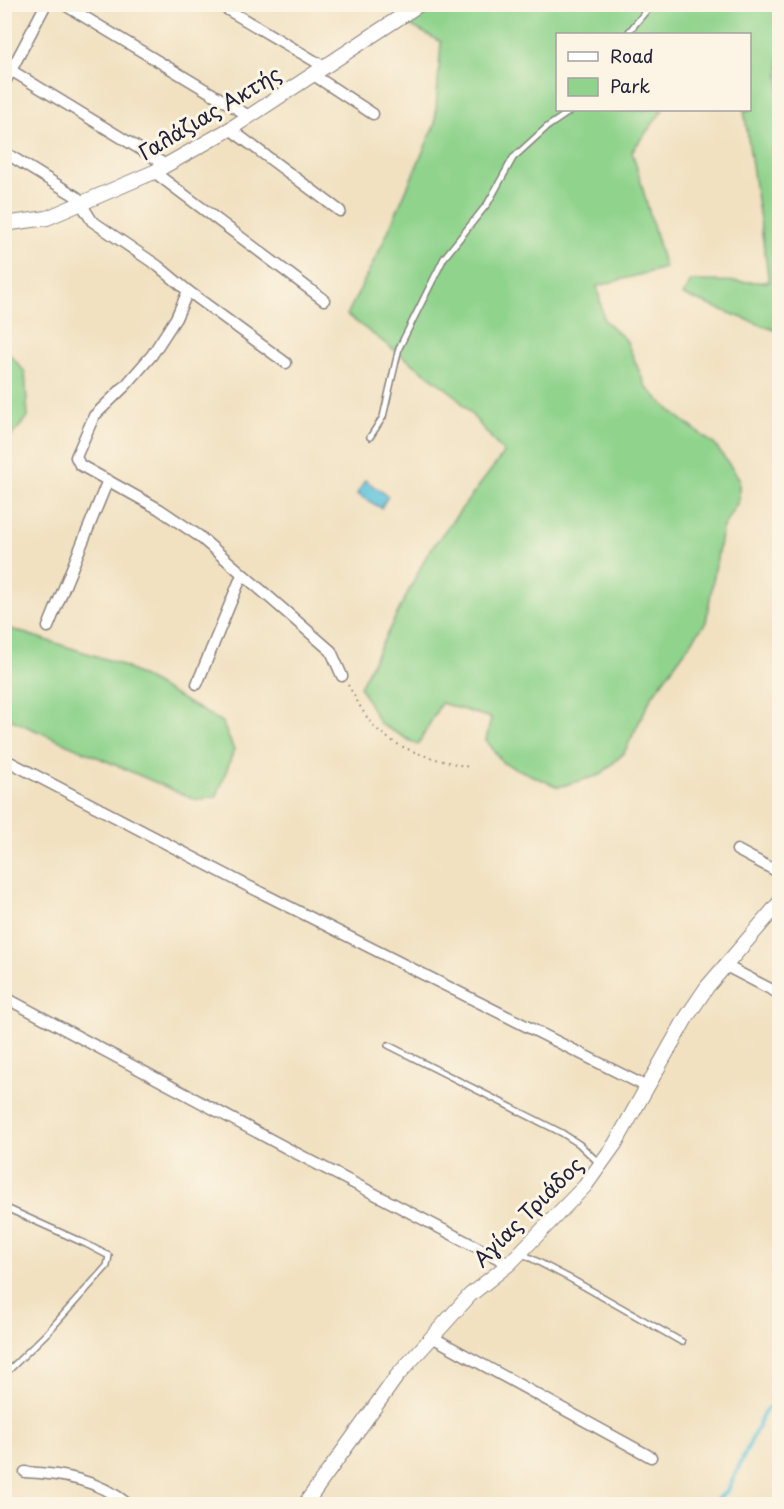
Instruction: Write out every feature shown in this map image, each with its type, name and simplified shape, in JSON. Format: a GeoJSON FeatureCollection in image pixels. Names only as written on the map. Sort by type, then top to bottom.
{"type":"FeatureCollection","features":[{"type":"Feature","properties":{"kind":"street"},"geometry":{"type":"LineString","coordinates":[[4,84],[8,68],[45,4]]}},
{"type":"Feature","properties":{"kind":"street"},"geometry":{"type":"LineString","coordinates":[[63,4],[249,116]]}},
{"type":"Feature","properties":{"kind":"street"},"geometry":{"type":"LineString","coordinates":[[218,4],[318,70],[373,114]]}},
{"type":"Feature","properties":{"kind":"street","name":"Γαλάζιας Ακτής"},"geometry":{"type":"LineString","coordinates":[[4,224],[47,218],[160,168],[230,129],[420,4]]}},
{"type":"Feature","properties":{"kind":"street"},"geometry":{"type":"LineString","coordinates":[[8,68],[160,168],[324,300]]}},
{"type":"Feature","properties":{"kind":"street"},"geometry":{"type":"LineString","coordinates":[[230,129],[340,211]]}},
{"type":"Feature","properties":{"kind":"street"},"geometry":{"type":"LineString","coordinates":[[4,152],[77,196],[92,221],[158,266],[188,291],[286,363]]}},
{"type":"Feature","properties":{"kind":"street"},"geometry":{"type":"LineString","coordinates":[[188,291],[176,318],[152,355],[126,385],[94,416],[76,457],[80,465],[159,509],[199,536],[332,651],[342,676]]}},
{"type":"Feature","properties":{"kind":"street"},"geometry":{"type":"LineString","coordinates":[[48,627],[108,480]]}},
{"type":"Feature","properties":{"kind":"street"},"geometry":{"type":"LineString","coordinates":[[197,684],[242,575]]}},
{"type":"Feature","properties":{"kind":"street"},"geometry":{"type":"LineString","coordinates":[[4,759],[244,884],[647,1088]]}},
{"type":"Feature","properties":{"kind":"street"},"geometry":{"type":"LineString","coordinates":[[737,850],[780,873]]}},
{"type":"Feature","properties":{"kind":"street","name":"Αγίας Τριάδος"},"geometry":{"type":"LineString","coordinates":[[305,1504],[397,1376],[470,1295],[509,1263],[585,1186],[602,1165],[686,1018],[724,965],[780,902]]}},
{"type":"Feature","properties":{"kind":"street"},"geometry":{"type":"LineString","coordinates":[[724,965],[780,994]]}},
{"type":"Feature","properties":{"kind":"street"},"geometry":{"type":"LineString","coordinates":[[4,997],[292,1151],[509,1263]]}},
{"type":"Feature","properties":{"kind":"street"},"geometry":{"type":"LineString","coordinates":[[432,1337],[651,1456]]}},
{"type":"Feature","properties":{"kind":"street"},"geometry":{"type":"LineString","coordinates":[[25,1472],[75,1477],[101,1487],[128,1504]]}},
{"type":"Feature","properties":{"kind":"lane"},"geometry":{"type":"LineString","coordinates":[[628,33],[652,4]]}},
{"type":"Feature","properties":{"kind":"lane"},"geometry":{"type":"LineString","coordinates":[[370,436],[383,417],[399,348],[444,258],[488,203],[513,158],[547,127],[571,111]]}},
{"type":"Feature","properties":{"kind":"lane"},"geometry":{"type":"LineString","coordinates":[[388,1045],[562,1133],[579,1144],[602,1165]]}},
{"type":"Feature","properties":{"kind":"lane"},"geometry":{"type":"LineString","coordinates":[[4,1207],[109,1256],[107,1266],[47,1333],[4,1375]]}},
{"type":"Feature","properties":{"kind":"lane"},"geometry":{"type":"LineString","coordinates":[[520,1252],[682,1342]]}},
{"type":"Feature","properties":{"kind":"path"},"geometry":{"type":"LineString","coordinates":[[342,676],[378,731],[430,758],[469,767]]}},
{"type":"Feature","properties":{"kind":"green space"},"geometry":{"type":"Polygon","coordinates":[[[440,4],[779,5],[779,332],[683,295],[691,281],[769,282],[744,111],[751,111],[751,33],[556,33],[556,111],[662,111],[632,151],[665,268],[597,286],[604,320],[626,340],[646,387],[673,413],[715,445],[739,478],[739,500],[722,529],[706,622],[652,696],[624,753],[600,775],[558,787],[503,763],[486,740],[491,718],[441,703],[418,745],[380,724],[360,687],[428,553],[504,453],[455,395],[347,315],[383,243],[435,124],[441,42],[406,23],[440,4]]]}},
{"type":"Feature","properties":{"kind":"green space"},"geometry":{"type":"Polygon","coordinates":[[[5,349],[25,372],[28,417],[5,443],[5,349]]]}},
{"type":"Feature","properties":{"kind":"green space"},"geometry":{"type":"Polygon","coordinates":[[[5,627],[118,663],[222,722],[234,750],[217,796],[196,800],[5,717],[5,627]]]}},
{"type":"Feature","properties":{"kind":"water"},"geometry":{"type":"Polygon","coordinates":[[[365,480],[388,496],[381,508],[357,494],[365,480]]]}},
{"type":"Feature","properties":{"kind":"waterway"},"geometry":{"type":"LineString","coordinates":[[712,1504],[728,1490],[765,1411],[775,1402],[780,1401]]}}]}
